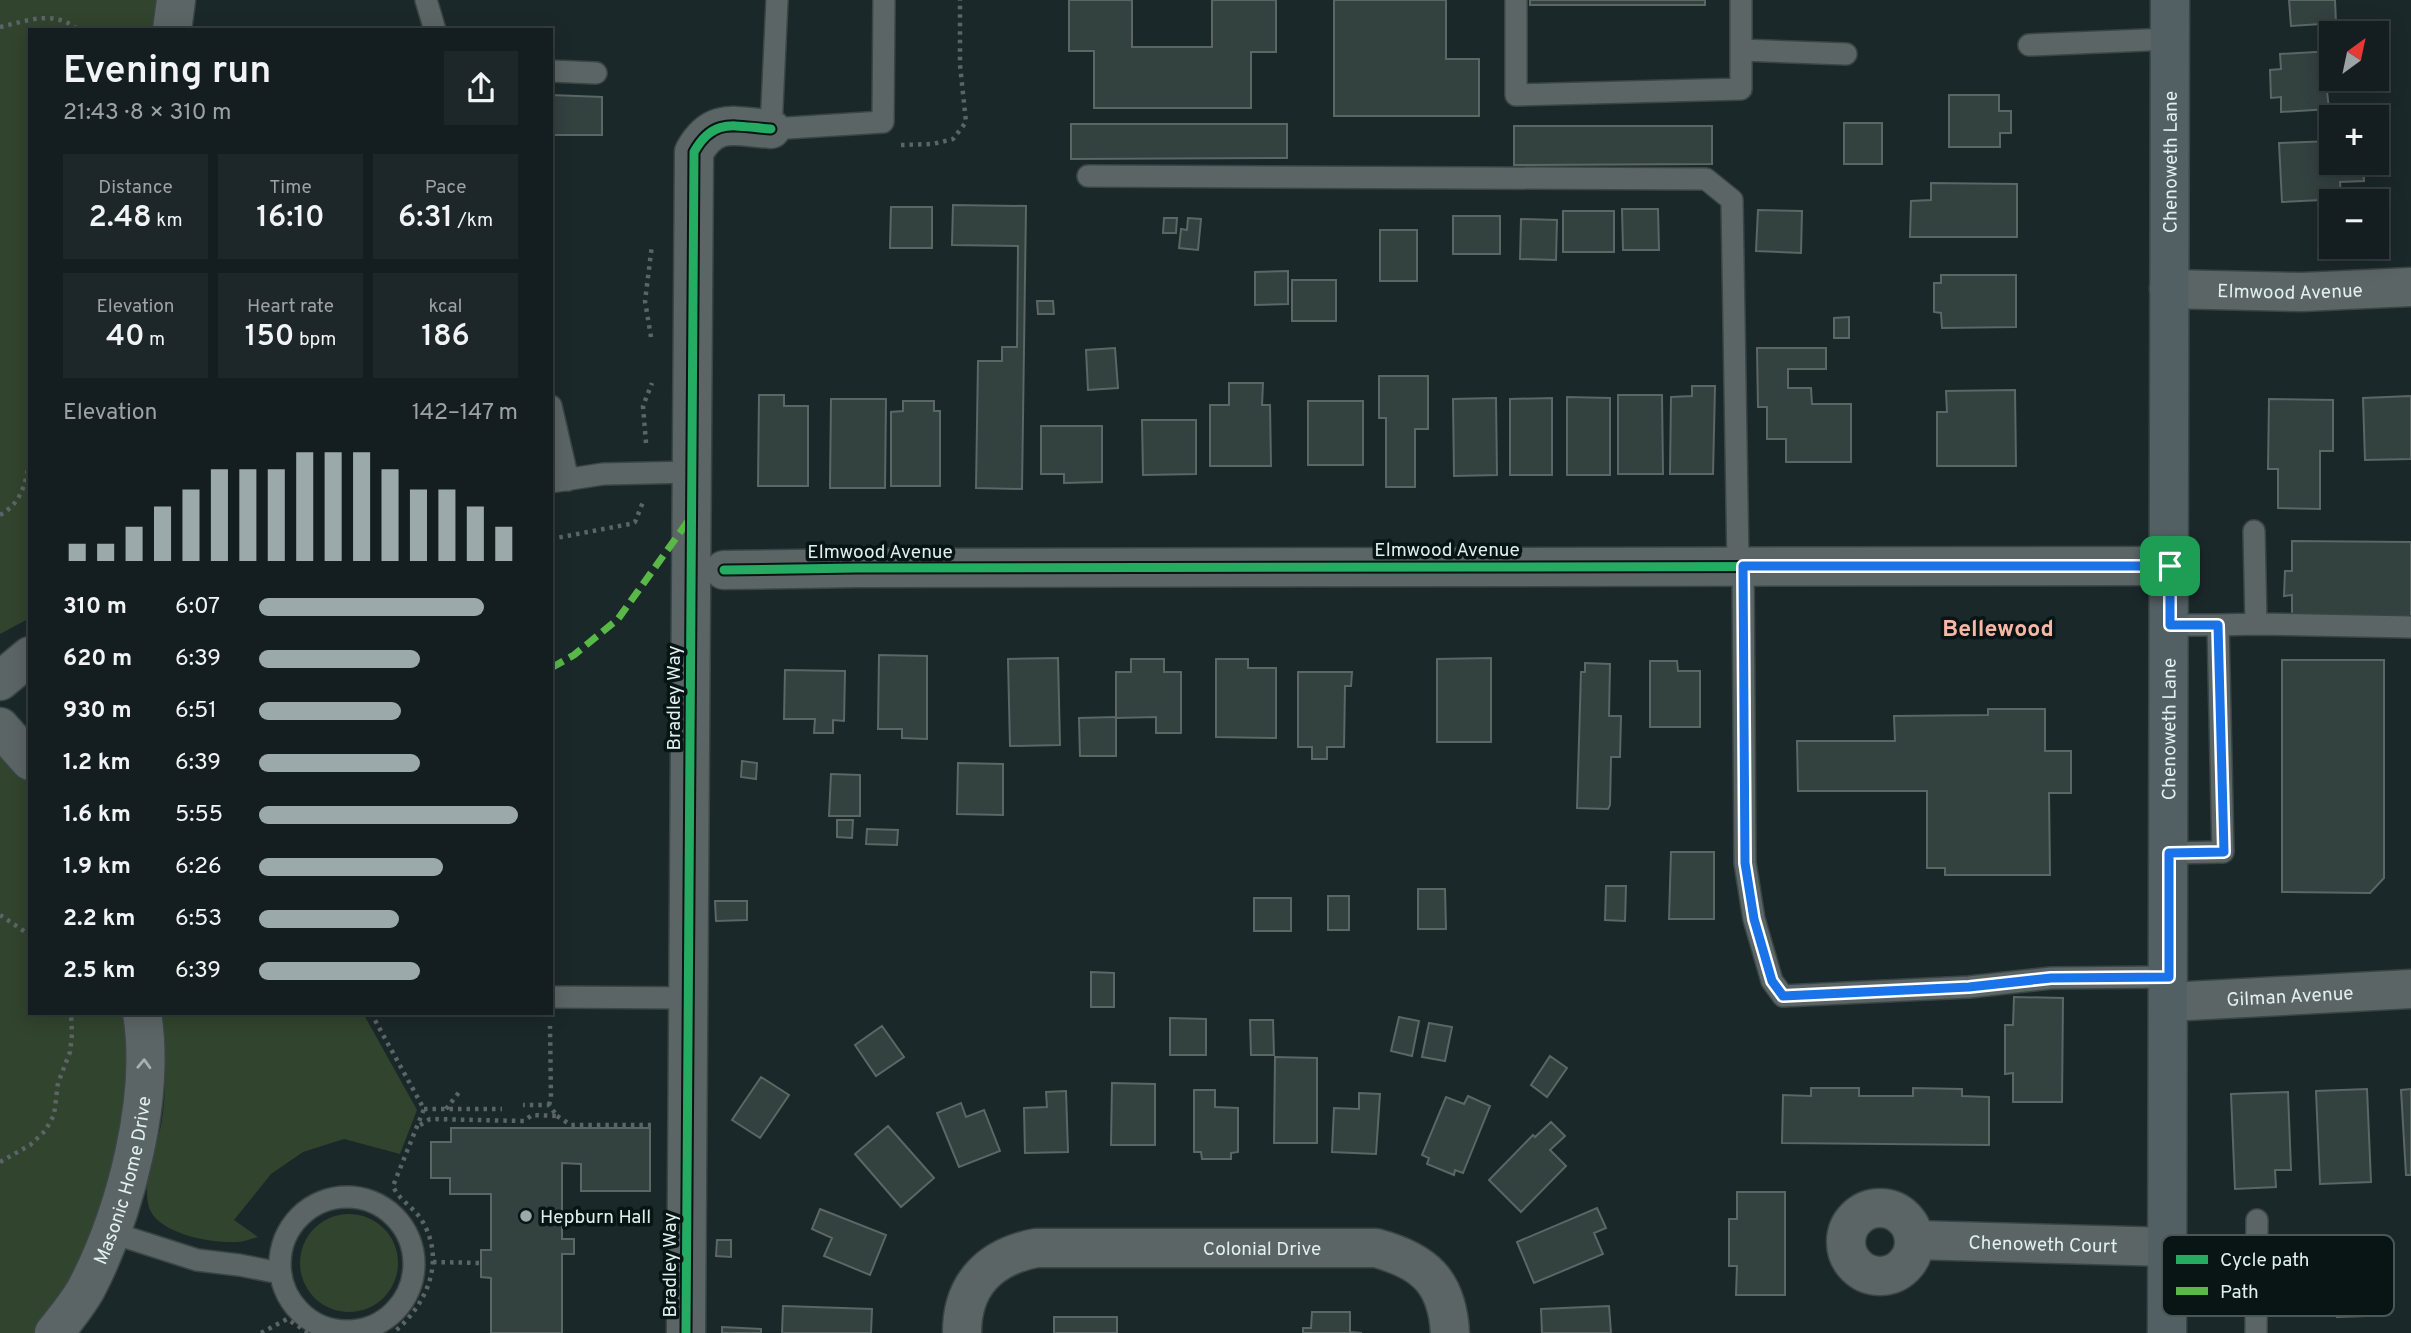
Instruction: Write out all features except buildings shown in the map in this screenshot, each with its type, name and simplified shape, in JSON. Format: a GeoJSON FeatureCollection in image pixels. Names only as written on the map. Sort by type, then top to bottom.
{"type":"FeatureCollection","features":[{"type":"Feature","properties":{"kind":"main road","name":"Chenoweth Lane"},"geometry":{"type":"LineString","coordinates":[[2169,1235],[2171,0]]}},
{"type":"Feature","properties":{"kind":"street"},"geometry":{"type":"LineString","coordinates":[[172,28],[176,0]]}},
{"type":"Feature","properties":{"kind":"street","name":"Bradley Way"},"geometry":{"type":"LineString","coordinates":[[686,1333],[688,998],[708,569],[692,472],[694,152],[702,138],[720,126],[771,129]]}},
{"type":"Feature","properties":{"kind":"street","name":"Elmwood Avenue"},"geometry":{"type":"LineString","coordinates":[[2169,289],[2302,292],[2411,287]]}},
{"type":"Feature","properties":{"kind":"street","name":"Elmwood Avenue"},"geometry":{"type":"LineString","coordinates":[[708,569],[2170,566]]}},
{"type":"Feature","properties":{"kind":"street"},"geometry":{"type":"LineString","coordinates":[[0,681],[28,658]]}},
{"type":"Feature","properties":{"kind":"street"},"geometry":{"type":"LineString","coordinates":[[0,727],[28,759]]}},
{"type":"Feature","properties":{"kind":"street","name":"Gilman Avenue"},"geometry":{"type":"LineString","coordinates":[[2169,990],[2411,989]]}},
{"type":"Feature","properties":{"kind":"street","name":"Masonic Home Drive"},"geometry":{"type":"LineString","coordinates":[[54,1333],[84,1292],[113,1233],[143,1110],[145,1032],[142,1015]]}},
{"type":"Feature","properties":{"kind":"street","name":"Chenoweth Court"},"geometry":{"type":"LineString","coordinates":[[1915,1240],[2162,1247]]}},
{"type":"Feature","properties":{"kind":"street","name":"Colonial Drive"},"geometry":{"type":"LineString","coordinates":[[962,1333],[967,1301],[978,1281],[992,1265],[1010,1254],[1036,1248],[1376,1248],[1399,1254],[1415,1263],[1437,1284],[1448,1306],[1450,1333]]}},
{"type":"Feature","properties":{"kind":"lane"},"geometry":{"type":"LineString","coordinates":[[426,0],[434,28]]}},
{"type":"Feature","properties":{"kind":"lane"},"geometry":{"type":"LineString","coordinates":[[777,0],[771,129],[883,122],[884,0]]}},
{"type":"Feature","properties":{"kind":"lane"},"geometry":{"type":"LineString","coordinates":[[1516,0],[1516,95],[1741,89],[1741,0]]}},
{"type":"Feature","properties":{"kind":"lane"},"geometry":{"type":"LineString","coordinates":[[2029,45],[2170,38]]}},
{"type":"Feature","properties":{"kind":"lane"},"geometry":{"type":"LineString","coordinates":[[1741,50],[1846,54]]}},
{"type":"Feature","properties":{"kind":"lane"},"geometry":{"type":"LineString","coordinates":[[553,71],[596,73]]}},
{"type":"Feature","properties":{"kind":"lane"},"geometry":{"type":"LineString","coordinates":[[1088,176],[1706,179],[1732,200],[1745,863],[1754,919],[1772,981],[1783,996],[1969,987],[2051,978],[2169,990]]}},
{"type":"Feature","properties":{"kind":"lane"},"geometry":{"type":"LineString","coordinates":[[553,423],[560,481],[603,474],[692,472]]}},
{"type":"Feature","properties":{"kind":"lane"},"geometry":{"type":"LineString","coordinates":[[2255,531],[2256,624]]}},
{"type":"Feature","properties":{"kind":"lane"},"geometry":{"type":"LineString","coordinates":[[2170,625],[2411,627]]}},
{"type":"Feature","properties":{"kind":"lane"},"geometry":{"type":"LineString","coordinates":[[2169,853],[2224,852],[2218,625]]}},
{"type":"Feature","properties":{"kind":"lane"},"geometry":{"type":"LineString","coordinates":[[553,997],[688,998]]}},
{"type":"Feature","properties":{"kind":"lane"},"geometry":{"type":"LineString","coordinates":[[339,1197],[365,1199],[389,1211],[406,1230],[414,1256],[413,1282],[401,1306],[381,1323],[356,1331],[330,1329],[306,1318],[289,1298],[280,1273],[282,1246],[294,1223],[313,1206],[339,1197]]}},
{"type":"Feature","properties":{"kind":"lane"},"geometry":{"type":"LineString","coordinates":[[2256,1220],[2256,1235]]}},
{"type":"Feature","properties":{"kind":"lane"},"geometry":{"type":"LineString","coordinates":[[113,1233],[197,1260],[280,1273]]}},
{"type":"Feature","properties":{"kind":"path"},"geometry":{"type":"LineString","coordinates":[[0,27],[37,18],[61,18],[75,28]]}},
{"type":"Feature","properties":{"kind":"path"},"geometry":{"type":"LineString","coordinates":[[652,238],[645,301],[652,340]]}},
{"type":"Feature","properties":{"kind":"path"},"geometry":{"type":"LineString","coordinates":[[647,451],[643,406],[653,379]]}},
{"type":"Feature","properties":{"kind":"path"},"geometry":{"type":"LineString","coordinates":[[0,515],[11,508],[22,493],[28,466]]}},
{"type":"Feature","properties":{"kind":"path"},"geometry":{"type":"LineString","coordinates":[[553,539],[635,522],[645,492]]}},
{"type":"Feature","properties":{"kind":"path"},"geometry":{"type":"LineString","coordinates":[[0,915],[28,934]]}},
{"type":"Feature","properties":{"kind":"path"},"geometry":{"type":"LineString","coordinates":[[0,1162],[30,1145],[45,1131],[54,1115],[58,1083],[70,1052],[71,1015]]}},
{"type":"Feature","properties":{"kind":"path"},"geometry":{"type":"LineString","coordinates":[[372,1015],[424,1110],[395,1177],[394,1186],[397,1194],[412,1207],[425,1226],[431,1241],[433,1262],[430,1281],[421,1303],[410,1319],[393,1333]]}},
{"type":"Feature","properties":{"kind":"path"},"geometry":{"type":"LineString","coordinates":[[549,1105],[552,1052],[550,1015]]}},
{"type":"Feature","properties":{"kind":"path"},"geometry":{"type":"LineString","coordinates":[[445,1110],[460,1091]]}},
{"type":"Feature","properties":{"kind":"path"},"geometry":{"type":"LineString","coordinates":[[523,1105],[549,1105]]}},
{"type":"Feature","properties":{"kind":"path"},"geometry":{"type":"LineString","coordinates":[[549,1105],[557,1116],[571,1125],[656,1126]]}},
{"type":"Feature","properties":{"kind":"path"},"geometry":{"type":"LineString","coordinates":[[424,1110],[502,1110]]}},
{"type":"Feature","properties":{"kind":"path"},"geometry":{"type":"LineString","coordinates":[[419,1125],[430,1119],[524,1121],[532,1115],[557,1116]]}},
{"type":"Feature","properties":{"kind":"path"},"geometry":{"type":"LineString","coordinates":[[433,1262],[481,1263]]}},
{"type":"Feature","properties":{"kind":"path"},"geometry":{"type":"LineString","coordinates":[[261,1333],[286,1318],[309,1333]]}},
{"type":"Feature","properties":{"kind":"green space"},"geometry":{"type":"Polygon","coordinates":[[[0,0],[157,0],[156,28],[28,28],[28,619],[0,634],[0,0]]]}},
{"type":"Feature","properties":{"kind":"green space"},"geometry":{"type":"Polygon","coordinates":[[[0,753],[28,784],[28,1015],[127,1015],[128,1112],[89,1250],[38,1333],[0,1333],[0,753]]]}},
{"type":"Feature","properties":{"kind":"green space"},"geometry":{"type":"Polygon","coordinates":[[[161,1015],[364,1015],[417,1110],[400,1154],[344,1139],[303,1152],[271,1174],[234,1220],[258,1237],[240,1242],[202,1239],[165,1226],[156,1219],[147,1201],[148,1178],[162,1120],[165,1053],[161,1015]]]}},
{"type":"Feature","properties":{"kind":"green space"},"geometry":{"type":"Polygon","coordinates":[[[349,1214],[368,1217],[384,1228],[395,1244],[398,1263],[395,1282],[384,1298],[368,1309],[349,1312],[330,1309],[314,1298],[303,1282],[300,1263],[303,1244],[314,1228],[330,1217],[349,1214]]]}},
{"type":"Feature","properties":{"kind":"marked path"},"geometry":{"type":"LineString","coordinates":[[553,667],[574,655],[618,619],[691,517]]}},
{"type":"Feature","properties":{"kind":"cycle path"},"geometry":{"type":"LineString","coordinates":[[686,1333],[694,152],[702,141],[718,128],[737,126],[771,129]]}},
{"type":"Feature","properties":{"kind":"cycle path"},"geometry":{"type":"LineString","coordinates":[[724,570],[2170,566]]}},
{"type":"Feature","properties":{"kind":"place","name":"Hepburn Hall"},"geometry":{"type":"Point","coordinates":[526,1216]}},
{"type":"Feature","properties":{"kind":"district","name":"Bellewood"},"geometry":{"type":"Point","coordinates":[1998,628]}},
{"type":"Feature","properties":{"kind":"route"},"geometry":{"type":"LineString","coordinates":[[1743,566],[2170,566],[2170,625],[2218,625],[2224,852],[2169,853],[2169,977],[2051,978],[1969,987],[1783,996],[1772,981],[1754,919],[1745,863],[1743,566]]}}]}
